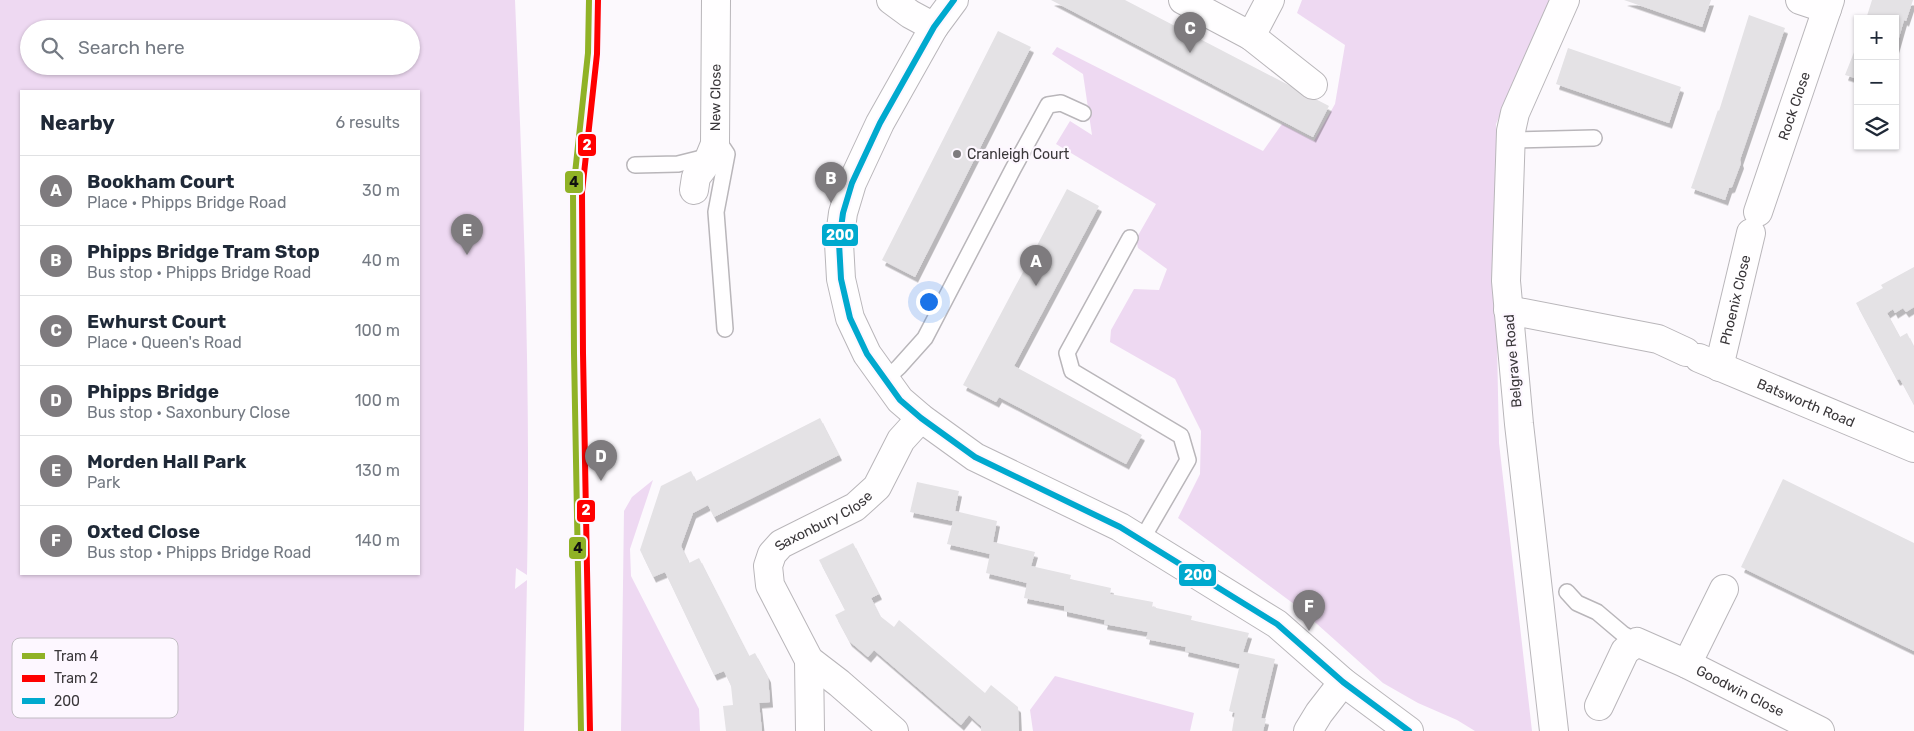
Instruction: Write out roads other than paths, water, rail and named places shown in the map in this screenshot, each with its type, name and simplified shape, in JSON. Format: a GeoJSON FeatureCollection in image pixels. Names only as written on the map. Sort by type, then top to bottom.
{"type":"FeatureCollection","features":[{"type":"Feature","properties":{"kind":"street","name":"New Close"},"geometry":{"type":"LineString","coordinates":[[712,150],[716,0]]}},
{"type":"Feature","properties":{"kind":"street"},"geometry":{"type":"LineString","coordinates":[[891,0],[910,14],[934,27]]}},
{"type":"Feature","properties":{"kind":"street"},"geometry":{"type":"LineString","coordinates":[[954,0],[934,27],[880,123],[852,183],[843,213],[839,243],[841,279],[850,318],[866,354],[900,400],[920,418],[975,456],[1120,528],[1277,624],[1344,682],[1409,731]]}},
{"type":"Feature","properties":{"kind":"street"},"geometry":{"type":"LineString","coordinates":[[1183,0],[1251,36],[1313,85]]}},
{"type":"Feature","properties":{"kind":"street"},"geometry":{"type":"LineString","coordinates":[[1251,36],[1270,0]]}},
{"type":"Feature","properties":{"kind":"street","name":"Belgrave Road"},"geometry":{"type":"LineString","coordinates":[[1554,731],[1518,424],[1506,281],[1511,131],[1515,113],[1565,0]]}},
{"type":"Feature","properties":{"kind":"street"},"geometry":{"type":"LineString","coordinates":[[1800,0],[1828,5]]}},
{"type":"Feature","properties":{"kind":"street","name":"Rock Close"},"geometry":{"type":"LineString","coordinates":[[1754,222],[1828,5]]}},
{"type":"Feature","properties":{"kind":"street"},"geometry":{"type":"LineString","coordinates":[[694,190],[696,177],[708,161],[712,150]]}},
{"type":"Feature","properties":{"kind":"street","name":"Phoenix Close"},"geometry":{"type":"LineString","coordinates":[[1701,359],[1754,222]]}},
{"type":"Feature","properties":{"kind":"street","name":"Batsworth Road"},"geometry":{"type":"LineString","coordinates":[[1508,310],[1658,339],[1701,359],[1914,448]]}},
{"type":"Feature","properties":{"kind":"street","name":"Saxonbury Close"},"geometry":{"type":"LineString","coordinates":[[894,731],[839,682],[809,660],[770,585],[768,566],[772,554],[782,544],[855,507],[877,487],[900,440],[920,418]]}},
{"type":"Feature","properties":{"kind":"street","name":"Goodwin Close"},"geometry":{"type":"LineString","coordinates":[[1687,664],[1724,589]]}},
{"type":"Feature","properties":{"kind":"street"},"geometry":{"type":"LineString","coordinates":[[1599,706],[1626,651],[1637,642]]}},
{"type":"Feature","properties":{"kind":"street","name":"Goodwin Close"},"geometry":{"type":"LineString","coordinates":[[1637,642],[1687,664],[1820,731]]}},
{"type":"Feature","properties":{"kind":"street","name":"Saxonbury Close"},"geometry":{"type":"LineString","coordinates":[[809,660],[810,731]]}},
{"type":"Feature","properties":{"kind":"street"},"geometry":{"type":"LineString","coordinates":[[1308,731],[1318,713],[1344,682]]}},
{"type":"Feature","properties":{"kind":"lane"},"geometry":{"type":"LineString","coordinates":[[885,380],[925,338],[1048,105],[1061,103],[1083,113]]}},
{"type":"Feature","properties":{"kind":"lane"},"geometry":{"type":"LineString","coordinates":[[1511,140],[1594,138]]}},
{"type":"Feature","properties":{"kind":"lane"},"geometry":{"type":"LineString","coordinates":[[635,165],[678,164],[712,150],[723,148],[727,154],[716,212],[725,329]]}},
{"type":"Feature","properties":{"kind":"lane"},"geometry":{"type":"LineString","coordinates":[[1130,238],[1067,353],[1072,371],[1181,436],[1188,460],[1141,541]]}},
{"type":"Feature","properties":{"kind":"lane"},"geometry":{"type":"LineString","coordinates":[[1567,592],[1577,603],[1598,612],[1623,634],[1637,642]]}},
{"type":"Feature","properties":{"kind":"tram line","name":"4"},"geometry":{"type":"LineString","coordinates":[[581,731],[573,192],[588,53],[589,0]]}},
{"type":"Feature","properties":{"kind":"tram line","name":"2"},"geometry":{"type":"LineString","coordinates":[[590,731],[582,192],[597,54],[598,0]]}},
{"type":"Feature","properties":{"kind":"place","name":"Ewhurst Court"},"geometry":{"type":"Point","coordinates":[1190,53]}},
{"type":"Feature","properties":{"kind":"place","name":"Cranleigh Court"},"geometry":{"type":"Point","coordinates":[957,154]}},
{"type":"Feature","properties":{"kind":"place","name":"Phipps Bridge Tram Stop"},"geometry":{"type":"Point","coordinates":[831,203]}},
{"type":"Feature","properties":{"kind":"place","name":"Morden Hall Park"},"geometry":{"type":"Point","coordinates":[467,255]}},
{"type":"Feature","properties":{"kind":"place","name":"Bookham Court"},"geometry":{"type":"Point","coordinates":[1036,286]}},
{"type":"Feature","properties":{"kind":"place","name":"Phipps Bridge"},"geometry":{"type":"Point","coordinates":[601,481]}},
{"type":"Feature","properties":{"kind":"place","name":"Oxted Close"},"geometry":{"type":"Point","coordinates":[1309,631]}}]}
